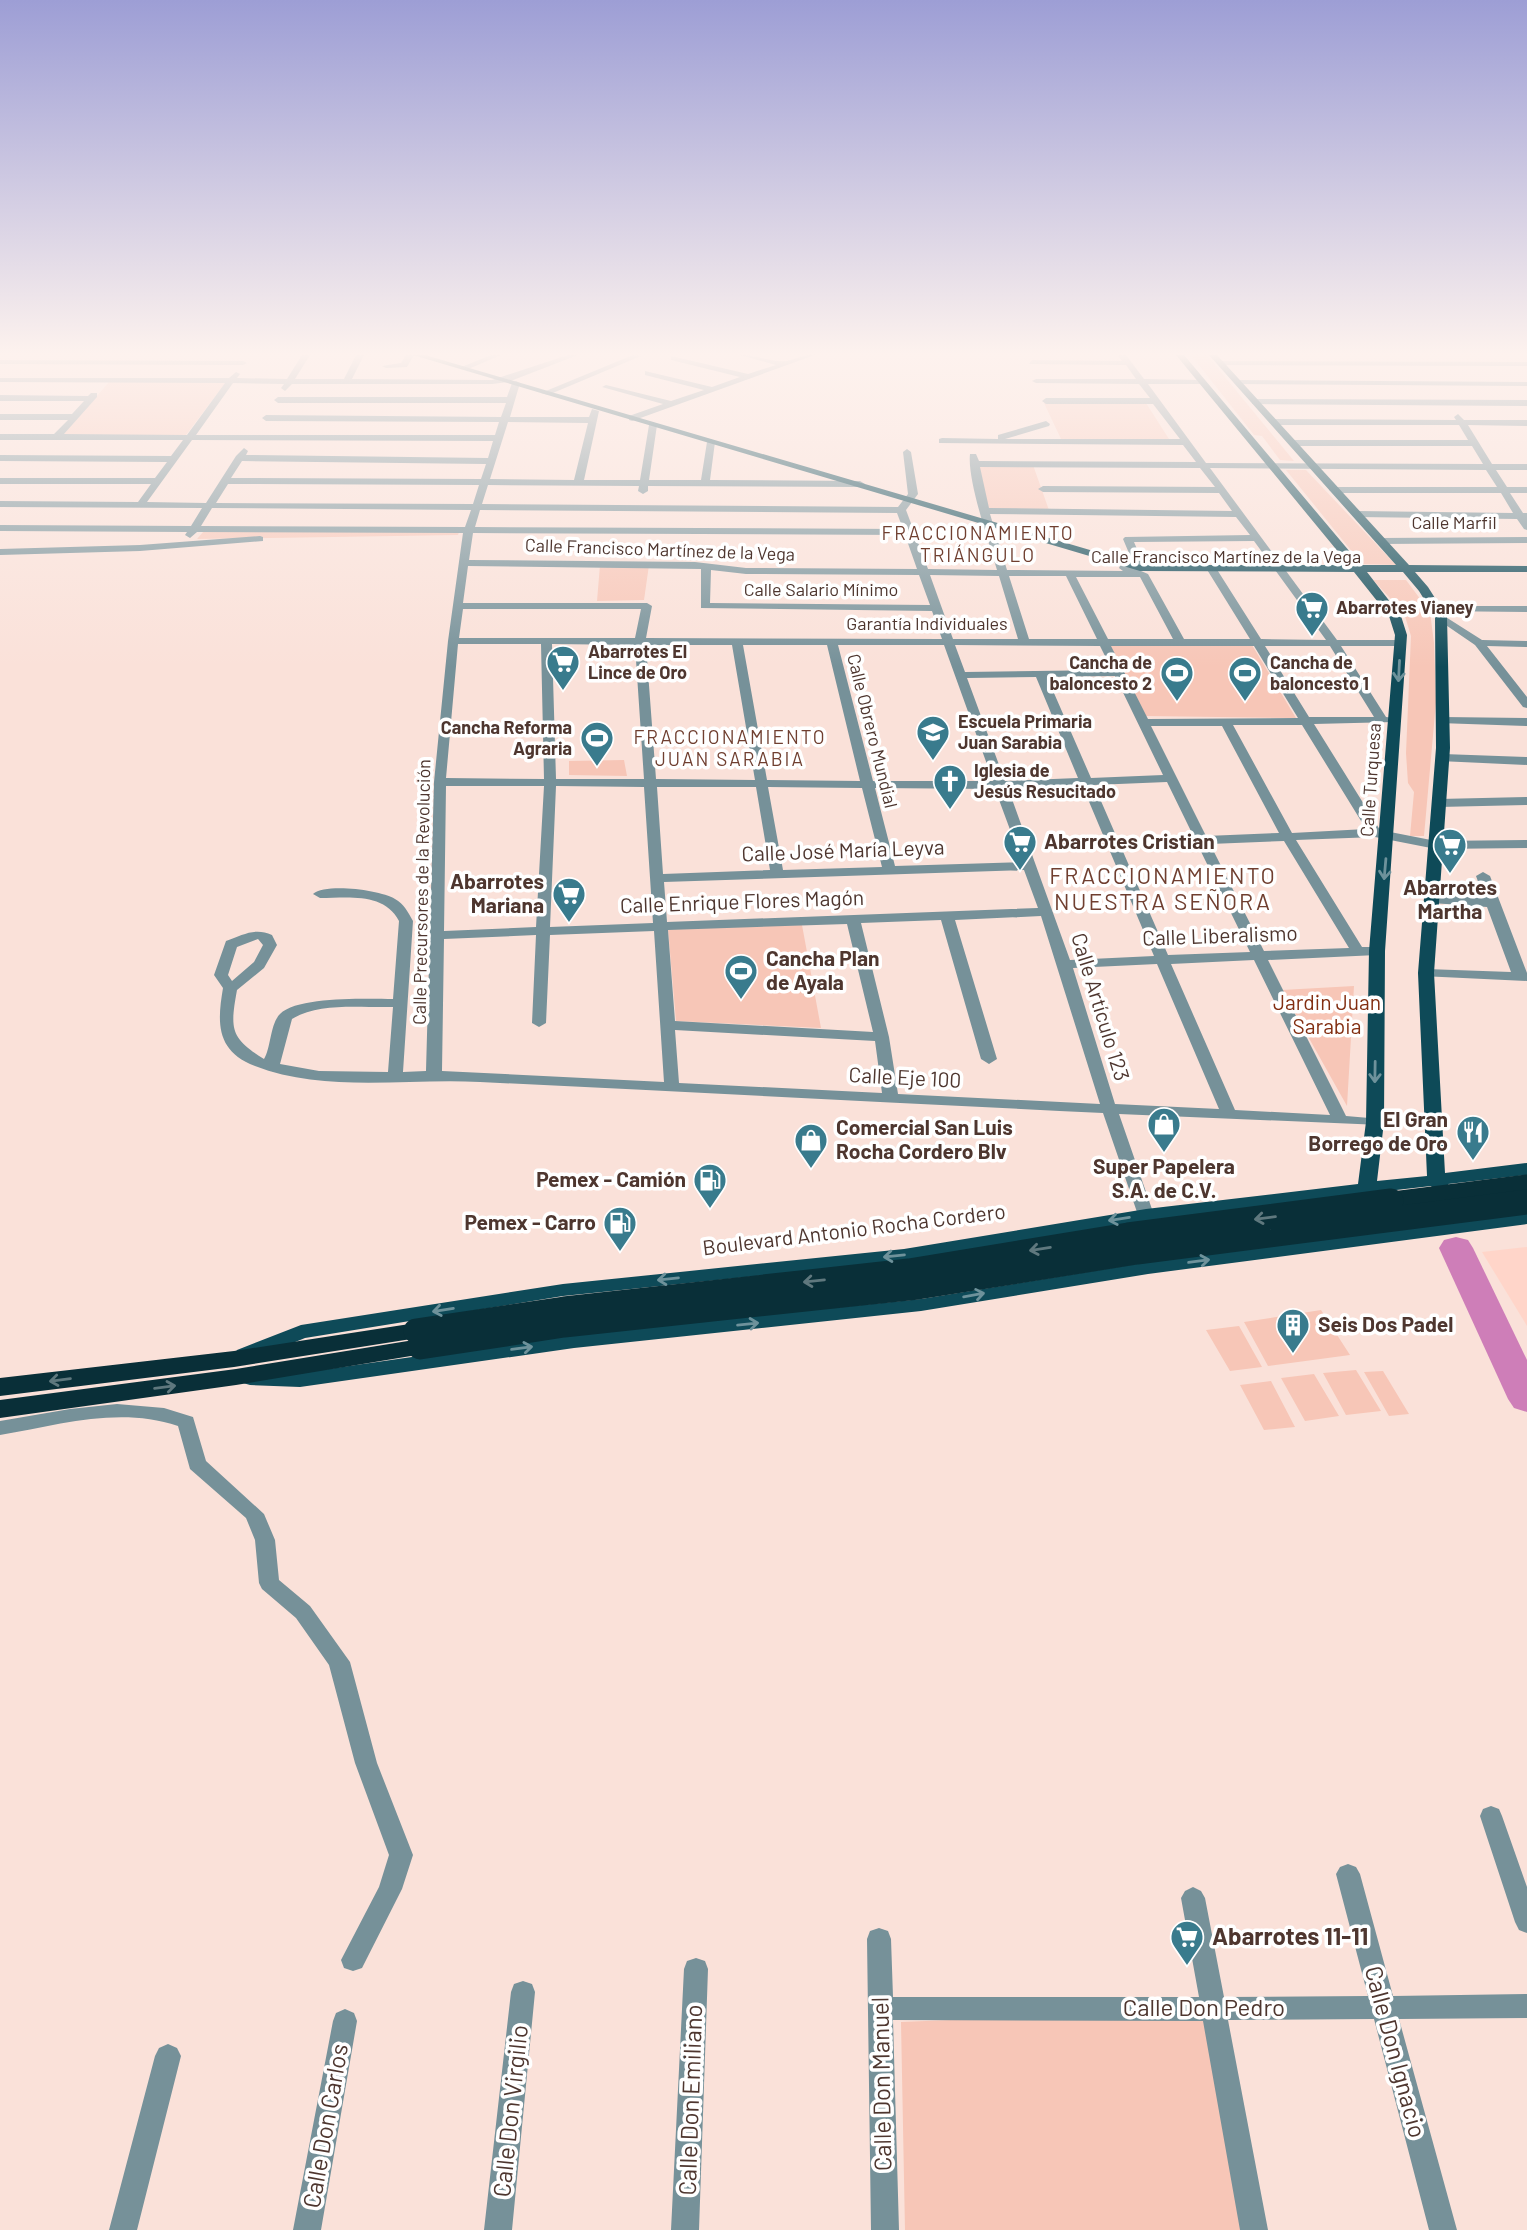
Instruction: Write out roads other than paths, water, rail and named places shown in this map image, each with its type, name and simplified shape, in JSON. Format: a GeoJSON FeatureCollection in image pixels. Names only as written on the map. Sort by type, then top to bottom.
{"type":"FeatureCollection","features":[{"type":"Feature","properties":{"kind":"highway","name":"Boulevard Antonio Rocha Cordero"},"geometry":{"type":"LineString","coordinates":[[0,1387],[235,1368],[418,1339],[564,1309],[909,1271],[1128,1235],[1527,1184]]}},
{"type":"Feature","properties":{"kind":"highway","name":"Boulevard Antonio Rocha Cordero"},"geometry":{"type":"LineString","coordinates":[[418,1339],[918,1287],[1137,1252],[1527,1202]]}},
{"type":"Feature","properties":{"kind":"highway","name":"Boulevard Antonio Rocha Cordero"},"geometry":{"type":"LineString","coordinates":[[0,1409],[112,1401],[235,1368]]}},
{"type":"Feature","properties":{"kind":"main road"},"geometry":{"type":"LineString","coordinates":[[772,459],[860,484],[904,504],[986,517],[1142,571]]}},
{"type":"Feature","properties":{"kind":"main road","name":"Calle Turquesa"},"geometry":{"type":"LineString","coordinates":[[1265,459],[1395,616],[1401,643],[1396,720],[1381,833],[1375,1122],[1367,1189]]}},
{"type":"Feature","properties":{"kind":"main road"},"geometry":{"type":"LineString","coordinates":[[1307,459],[1409,573],[1439,613],[1443,758],[1426,973],[1436,1181],[1466,1225]]}},
{"type":"Feature","properties":{"kind":"main road","name":"Calle Francisco Martínez de la Vega"},"geometry":{"type":"LineString","coordinates":[[1409,573],[1527,569]]}},
{"type":"Feature","properties":{"kind":"main road","name":"Calle Francisco Martínez de la Vega"},"geometry":{"type":"LineString","coordinates":[[1142,571],[1360,572],[1527,577]]}},
{"type":"Feature","properties":{"kind":"main road"},"geometry":{"type":"LineString","coordinates":[[1517,1170],[1494,1177],[1490,1190],[1502,1205],[1527,1217]]}},
{"type":"Feature","properties":{"kind":"main road","name":"Boulevard Antonio Rocha Cordero"},"geometry":{"type":"LineString","coordinates":[[235,1368],[301,1332],[563,1290],[904,1255],[1146,1215],[1517,1170]]}},
{"type":"Feature","properties":{"kind":"main road"},"geometry":{"type":"LineString","coordinates":[[1367,1189],[1397,1236]]}},
{"type":"Feature","properties":{"kind":"main road"},"geometry":{"type":"LineString","coordinates":[[1284,1198],[1309,1200],[1335,1216],[1339,1224],[1335,1237],[1316,1246]]}},
{"type":"Feature","properties":{"kind":"main road","name":"Boulevard Antonio Rocha Cordero"},"geometry":{"type":"LineString","coordinates":[[235,1368],[300,1380],[574,1341],[908,1306],[1097,1275],[1527,1217]]}},
{"type":"Feature","properties":{"kind":"street"},"geometry":{"type":"LineString","coordinates":[[141,504],[173,459]]}},
{"type":"Feature","properties":{"kind":"street"},"geometry":{"type":"LineString","coordinates":[[183,545],[238,459]]}},
{"type":"Feature","properties":{"kind":"street"},"geometry":{"type":"LineString","coordinates":[[328,459],[489,461]]}},
{"type":"Feature","properties":{"kind":"street"},"geometry":{"type":"LineString","coordinates":[[578,484],[583,459]]}},
{"type":"Feature","properties":{"kind":"street"},"geometry":{"type":"LineString","coordinates":[[638,548],[640,507],[648,459]]}},
{"type":"Feature","properties":{"kind":"street"},"geometry":{"type":"LineString","coordinates":[[705,484],[709,459]]}},
{"type":"Feature","properties":{"kind":"street"},"geometry":{"type":"LineString","coordinates":[[0,504],[640,507],[904,504],[913,494],[908,459]]}},
{"type":"Feature","properties":{"kind":"street"},"geometry":{"type":"LineString","coordinates":[[975,459],[1000,570],[1024,642]]}},
{"type":"Feature","properties":{"kind":"street"},"geometry":{"type":"LineString","coordinates":[[1199,459],[1334,643],[1382,720]]}},
{"type":"Feature","properties":{"kind":"street"},"geometry":{"type":"LineString","coordinates":[[1483,459],[1524,516],[1527,527]]}},
{"type":"Feature","properties":{"kind":"street","name":"Calle Precursores de la Revolución"},"geometry":{"type":"LineString","coordinates":[[434,1075],[439,935],[440,782],[463,563],[468,533],[489,461]]}},
{"type":"Feature","properties":{"kind":"street"},"geometry":{"type":"LineString","coordinates":[[974,464],[1527,467]]}},
{"type":"Feature","properties":{"kind":"street"},"geometry":{"type":"LineString","coordinates":[[1035,464],[1052,514]]}},
{"type":"Feature","properties":{"kind":"street"},"geometry":{"type":"LineString","coordinates":[[0,481],[159,481]]}},
{"type":"Feature","properties":{"kind":"street"},"geometry":{"type":"LineString","coordinates":[[225,481],[860,484]]}},
{"type":"Feature","properties":{"kind":"street"},"geometry":{"type":"LineString","coordinates":[[1043,489],[1221,490]]}},
{"type":"Feature","properties":{"kind":"street"},"geometry":{"type":"LineString","coordinates":[[1335,490],[1527,490]]}},
{"type":"Feature","properties":{"kind":"street","name":"Calle Artículo 123"},"geometry":{"type":"LineString","coordinates":[[904,504],[909,532],[1065,964],[1109,1109],[1146,1215]]}},
{"type":"Feature","properties":{"kind":"street"},"geometry":{"type":"LineString","coordinates":[[986,517],[1052,514],[1239,514]]}},
{"type":"Feature","properties":{"kind":"street"},"geometry":{"type":"LineString","coordinates":[[1357,514],[1524,516]]}},
{"type":"Feature","properties":{"kind":"street"},"geometry":{"type":"LineString","coordinates":[[0,543],[5,528],[468,533],[638,548],[909,532]]}},
{"type":"Feature","properties":{"kind":"street"},"geometry":{"type":"LineString","coordinates":[[70,546],[84,529]]}},
{"type":"Feature","properties":{"kind":"street"},"geometry":{"type":"LineString","coordinates":[[139,544],[150,530]]}},
{"type":"Feature","properties":{"kind":"street"},"geometry":{"type":"LineString","coordinates":[[0,552],[183,545],[276,538],[468,533]]}},
{"type":"Feature","properties":{"kind":"street"},"geometry":{"type":"LineString","coordinates":[[1180,642],[1128,539],[1257,538]]}},
{"type":"Feature","properties":{"kind":"street","name":"Calle Marfil"},"geometry":{"type":"LineString","coordinates":[[1380,541],[1527,540]]}},
{"type":"Feature","properties":{"kind":"street","name":"Calle Francisco Martínez de la Vega"},"geometry":{"type":"LineString","coordinates":[[463,563],[638,548],[706,566],[746,571],[1142,571]]}},
{"type":"Feature","properties":{"kind":"street","name":"Calle Salario Mínimo"},"geometry":{"type":"LineString","coordinates":[[706,566],[705,606],[936,608]]}},
{"type":"Feature","properties":{"kind":"street","name":"Calle Francisco Martínez de la Vega"},"geometry":{"type":"LineString","coordinates":[[1000,570],[1070,574],[1142,571]]}},
{"type":"Feature","properties":{"kind":"street"},"geometry":{"type":"LineString","coordinates":[[1213,571],[1304,721],[1381,833]]}},
{"type":"Feature","properties":{"kind":"street"},"geometry":{"type":"LineString","coordinates":[[1070,574],[1340,1120]]}},
{"type":"Feature","properties":{"kind":"street"},"geometry":{"type":"LineString","coordinates":[[459,606],[647,606],[640,641],[672,1087]]}},
{"type":"Feature","properties":{"kind":"street"},"geometry":{"type":"LineString","coordinates":[[1439,613],[1527,609]]}},
{"type":"Feature","properties":{"kind":"street"},"geometry":{"type":"LineString","coordinates":[[1439,613],[1479,643],[1527,705]]}},
{"type":"Feature","properties":{"kind":"street","name":"Garantía Individuales"},"geometry":{"type":"LineString","coordinates":[[453,641],[1401,643]]}},
{"type":"Feature","properties":{"kind":"street"},"geometry":{"type":"LineString","coordinates":[[539,1023],[550,783],[546,641]]}},
{"type":"Feature","properties":{"kind":"street"},"geometry":{"type":"LineString","coordinates":[[737,642],[777,874]]}},
{"type":"Feature","properties":{"kind":"street","name":"Calle Obrero Mundial"},"geometry":{"type":"LineString","coordinates":[[832,642],[889,870]]}},
{"type":"Feature","properties":{"kind":"street"},"geometry":{"type":"LineString","coordinates":[[1479,643],[1527,644]]}},
{"type":"Feature","properties":{"kind":"street"},"geometry":{"type":"LineString","coordinates":[[960,675],[1119,673]]}},
{"type":"Feature","properties":{"kind":"street"},"geometry":{"type":"LineString","coordinates":[[1040,674],[1229,1115]]}},
{"type":"Feature","properties":{"kind":"street"},"geometry":{"type":"LineString","coordinates":[[1509,682],[1527,682]]}},
{"type":"Feature","properties":{"kind":"street"},"geometry":{"type":"LineString","coordinates":[[1144,723],[1396,720]]}},
{"type":"Feature","properties":{"kind":"street"},"geometry":{"type":"LineString","coordinates":[[1443,722],[1527,722]]}},
{"type":"Feature","properties":{"kind":"street"},"geometry":{"type":"LineString","coordinates":[[1226,723],[1288,837],[1358,951]]}},
{"type":"Feature","properties":{"kind":"street"},"geometry":{"type":"LineString","coordinates":[[1443,758],[1527,761]]}},
{"type":"Feature","properties":{"kind":"street"},"geometry":{"type":"LineString","coordinates":[[440,782],[1000,785],[1172,778]]}},
{"type":"Feature","properties":{"kind":"street"},"geometry":{"type":"LineString","coordinates":[[1439,803],[1527,801]]}},
{"type":"Feature","properties":{"kind":"street"},"geometry":{"type":"LineString","coordinates":[[1203,840],[1381,833],[1436,845],[1527,844]]}},
{"type":"Feature","properties":{"kind":"street","name":"Calle José María Leyva"},"geometry":{"type":"LineString","coordinates":[[658,878],[1029,866]]}},
{"type":"Feature","properties":{"kind":"street"},"geometry":{"type":"LineString","coordinates":[[1426,973],[1524,977],[1483,876]]}},
{"type":"Feature","properties":{"kind":"street"},"geometry":{"type":"LineString","coordinates":[[320,894],[358,894],[386,899],[403,910],[406,921],[398,1003],[395,1077]]}},
{"type":"Feature","properties":{"kind":"street"},"geometry":{"type":"LineString","coordinates":[[1432,899],[1492,903]]}},
{"type":"Feature","properties":{"kind":"street","name":"Calle Enrique Flores Magón"},"geometry":{"type":"LineString","coordinates":[[439,935],[1046,912]]}},
{"type":"Feature","properties":{"kind":"street"},"geometry":{"type":"LineString","coordinates":[[947,916],[989,1059]]}},
{"type":"Feature","properties":{"kind":"street"},"geometry":{"type":"LineString","coordinates":[[853,919],[882,1037],[891,1098]]}},
{"type":"Feature","properties":{"kind":"street","name":"Calle Liberalismo"},"geometry":{"type":"LineString","coordinates":[[1065,964],[1377,951]]}},
{"type":"Feature","properties":{"kind":"street"},"geometry":{"type":"LineString","coordinates":[[230,988],[226,1016],[227,1033],[240,1051],[271,1068],[285,1017],[289,1013],[306,1008],[398,1003]]}},
{"type":"Feature","properties":{"kind":"street"},"geometry":{"type":"LineString","coordinates":[[668,1025],[882,1037]]}},
{"type":"Feature","properties":{"kind":"street","name":"Calle Eje 100"},"geometry":{"type":"LineString","coordinates":[[271,1068],[337,1077],[434,1075],[1375,1122]]}},
{"type":"Feature","properties":{"kind":"street"},"geometry":{"type":"LineString","coordinates":[[0,1428],[112,1401],[168,1414],[186,1422],[197,1464],[254,1514],[265,1540],[269,1583],[303,1612],[339,1662],[366,1763],[397,1839],[401,1856],[390,1889],[353,1960]]}},
{"type":"Feature","properties":{"kind":"street"},"geometry":{"type":"LineString","coordinates":[[1491,1816],[1527,1922]]}},
{"type":"Feature","properties":{"kind":"street","name":"Calle Don Ignacio"},"geometry":{"type":"LineString","coordinates":[[1348,1874],[1443,2230]]}},
{"type":"Feature","properties":{"kind":"street"},"geometry":{"type":"LineString","coordinates":[[1193,1898],[1254,2230]]}},
{"type":"Feature","properties":{"kind":"street","name":"Calle Don Manuel"},"geometry":{"type":"LineString","coordinates":[[879,1939],[885,2230]]}},
{"type":"Feature","properties":{"kind":"street","name":"Calle Don Emiliano"},"geometry":{"type":"LineString","coordinates":[[685,2230],[696,1969]]}},
{"type":"Feature","properties":{"kind":"street","name":"Calle Don Virgilio"},"geometry":{"type":"LineString","coordinates":[[498,2230],[523,1992]]}},
{"type":"Feature","properties":{"kind":"street","name":"Calle Don Pedro"},"geometry":{"type":"LineString","coordinates":[[881,2008],[1214,2010],[1527,2006]]}},
{"type":"Feature","properties":{"kind":"street","name":"Calle Don Carlos"},"geometry":{"type":"LineString","coordinates":[[307,2230],[345,2021]]}},
{"type":"Feature","properties":{"kind":"street"},"geometry":{"type":"LineString","coordinates":[[123,2230],[168,2056]]}},
{"type":"Feature","properties":{"kind":"waterway"},"geometry":{"type":"LineString","coordinates":[[1456,1248],[1527,1399]]}},
{"type":"Feature","properties":{"kind":"place","name":"Abarrotes Vianey"},"geometry":{"type":"Point","coordinates":[1312,638]}},
{"type":"Feature","properties":{"kind":"place","name":"Abarrotes El Lince de Oro"},"geometry":{"type":"Point","coordinates":[563,692]}},
{"type":"Feature","properties":{"kind":"place","name":"Cancha de baloncesto 2"},"geometry":{"type":"Point","coordinates":[1177,703]}},
{"type":"Feature","properties":{"kind":"place","name":"Cancha de baloncesto 1"},"geometry":{"type":"Point","coordinates":[1245,703]}},
{"type":"Feature","properties":{"kind":"place","name":"Escuela Primaria Juan Sarabia"},"geometry":{"type":"Point","coordinates":[933,762]}},
{"type":"Feature","properties":{"kind":"place","name":"Cancha Reforma Agraria"},"geometry":{"type":"Point","coordinates":[597,768]}},
{"type":"Feature","properties":{"kind":"place","name":"Iglesia de Jesús Resucitado"},"geometry":{"type":"Point","coordinates":[950,811]}},
{"type":"Feature","properties":{"kind":"place","name":"Abarrotes Cristian"},"geometry":{"type":"Point","coordinates":[1020,872]}},
{"type":"Feature","properties":{"kind":"place","name":"Abarrotes Martha"},"geometry":{"type":"Point","coordinates":[1450,875]}},
{"type":"Feature","properties":{"kind":"place","name":"Abarrotes Mariana"},"geometry":{"type":"Point","coordinates":[569,924]}},
{"type":"Feature","properties":{"kind":"place","name":"Cancha Plan de Ayala"},"geometry":{"type":"Point","coordinates":[741,1001]}},
{"type":"Feature","properties":{"kind":"place","name":"Super Papelera S.A. de C.V."},"geometry":{"type":"Point","coordinates":[1164,1154]}},
{"type":"Feature","properties":{"kind":"place","name":"El Gran Borrego de Oro"},"geometry":{"type":"Point","coordinates":[1473,1162]}},
{"type":"Feature","properties":{"kind":"place","name":"Comercial San Luis Rocha Cordero Blv"},"geometry":{"type":"Point","coordinates":[811,1170]}},
{"type":"Feature","properties":{"kind":"place","name":"Pemex - Camión"},"geometry":{"type":"Point","coordinates":[710,1210]}},
{"type":"Feature","properties":{"kind":"place","name":"Pemex - Carro"},"geometry":{"type":"Point","coordinates":[620,1253]}},
{"type":"Feature","properties":{"kind":"place","name":"Seis Dos Padel"},"geometry":{"type":"Point","coordinates":[1293,1355]}},
{"type":"Feature","properties":{"kind":"place","name":"Abarrotes 11-11"},"geometry":{"type":"Point","coordinates":[1187,1967]}},
{"type":"Feature","properties":{"kind":"district","name":"FRACCIONAMIENTO TRIÁNGULO"},"geometry":{"type":"Point","coordinates":[978,544]}},
{"type":"Feature","properties":{"kind":"district","name":"FRACCIONAMIENTO JUAN SARABIA"},"geometry":{"type":"Point","coordinates":[730,748]}},
{"type":"Feature","properties":{"kind":"district","name":"FRACCIONAMIENTO NUESTRA SEÑORA"},"geometry":{"type":"Point","coordinates":[1163,889]}},
{"type":"Feature","properties":{"kind":"park label","name":"Jardin Juan Sarabia"},"geometry":{"type":"Point","coordinates":[1327,1015]}}]}
